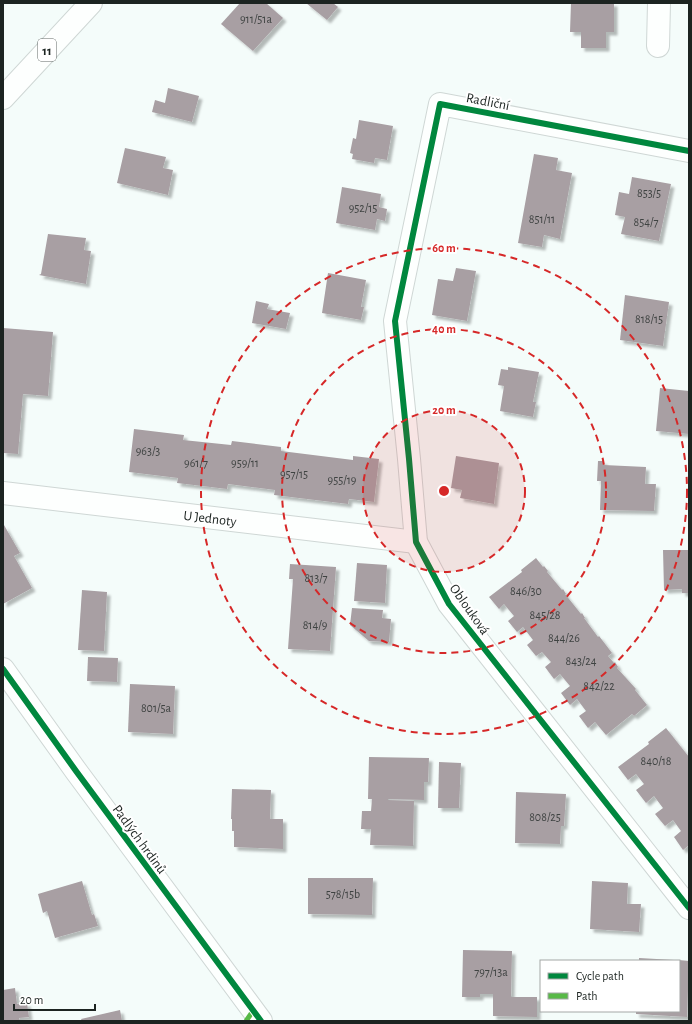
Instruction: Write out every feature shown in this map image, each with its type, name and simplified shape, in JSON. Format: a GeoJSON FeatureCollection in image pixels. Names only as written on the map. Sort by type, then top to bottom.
{"type":"FeatureCollection","features":[{"type":"Feature","properties":{"kind":"street","name":"11"},"geometry":{"type":"LineString","coordinates":[[3,98],[91,3]]}},
{"type":"Feature","properties":{"kind":"street"},"geometry":{"type":"LineString","coordinates":[[658,46],[659,3]]}},
{"type":"Feature","properties":{"kind":"street","name":"Radliční"},"geometry":{"type":"LineString","coordinates":[[407,260],[440,104],[689,151]]}},
{"type":"Feature","properties":{"kind":"street","name":"Oblouková"},"geometry":{"type":"LineString","coordinates":[[407,260],[395,321],[409,451],[416,542],[449,604],[689,908]]}},
{"type":"Feature","properties":{"kind":"street","name":"U Jednoty"},"geometry":{"type":"LineString","coordinates":[[3,493],[416,542]]}},
{"type":"Feature","properties":{"kind":"street","name":"Padlých hrdinů"},"geometry":{"type":"LineString","coordinates":[[3,669],[253,1018]]}},
{"type":"Feature","properties":{"kind":"building"},"geometry":{"type":"Polygon","coordinates":[[[240,3],[266,3],[283,18],[253,51],[221,24],[240,3]]]}},
{"type":"Feature","properties":{"kind":"building"},"geometry":{"type":"Polygon","coordinates":[[[306,3],[333,3],[338,7],[327,20],[306,3]]]}},
{"type":"Feature","properties":{"kind":"building"},"geometry":{"type":"Polygon","coordinates":[[[571,3],[614,3],[614,32],[606,32],[606,48],[581,48],[581,32],[570,32],[571,3]]]}},
{"type":"Feature","properties":{"kind":"building"},"geometry":{"type":"Polygon","coordinates":[[[168,88],[199,96],[192,122],[152,112],[155,100],[165,103],[168,88]]]}},
{"type":"Feature","properties":{"kind":"building"},"geometry":{"type":"Polygon","coordinates":[[[359,120],[393,126],[387,160],[375,158],[374,163],[352,159],[353,154],[350,153],[353,138],[356,139],[359,120]]]}},
{"type":"Feature","properties":{"kind":"building"},"geometry":{"type":"Polygon","coordinates":[[[125,148],[166,157],[163,168],[173,170],[168,195],[117,183],[125,148]]]}},
{"type":"Feature","properties":{"kind":"building"},"geometry":{"type":"Polygon","coordinates":[[[534,154],[558,158],[556,170],[572,173],[560,239],[544,235],[542,247],[518,243],[534,154]]]}},
{"type":"Feature","properties":{"kind":"building"},"geometry":{"type":"Polygon","coordinates":[[[632,177],[671,184],[659,241],[621,234],[625,217],[615,215],[619,192],[629,194],[632,177]]]}},
{"type":"Feature","properties":{"kind":"building"},"geometry":{"type":"Polygon","coordinates":[[[342,187],[381,194],[379,207],[387,209],[385,221],[377,219],[375,230],[336,223],[342,187]]]}},
{"type":"Feature","properties":{"kind":"building"},"geometry":{"type":"Polygon","coordinates":[[[48,234],[86,238],[84,250],[91,251],[86,284],[39,275],[41,274],[48,234]]]}},
{"type":"Feature","properties":{"kind":"building"},"geometry":{"type":"Polygon","coordinates":[[[456,268],[476,271],[467,321],[432,315],[438,279],[453,281],[456,268]]]}},
{"type":"Feature","properties":{"kind":"building"},"geometry":{"type":"Polygon","coordinates":[[[328,273],[366,280],[361,307],[364,307],[361,320],[322,313],[328,273]]]}},
{"type":"Feature","properties":{"kind":"building"},"geometry":{"type":"Polygon","coordinates":[[[625,295],[669,302],[663,346],[620,340],[625,295]]]}},
{"type":"Feature","properties":{"kind":"building"},"geometry":{"type":"Polygon","coordinates":[[[256,301],[269,304],[267,309],[290,313],[286,329],[252,323],[256,301]]]}},
{"type":"Feature","properties":{"kind":"building"},"geometry":{"type":"Polygon","coordinates":[[[3,328],[53,332],[48,396],[23,394],[18,454],[3,453],[3,328]]]}},
{"type":"Feature","properties":{"kind":"building"},"geometry":{"type":"Polygon","coordinates":[[[508,367],[539,372],[533,402],[536,402],[533,417],[500,411],[504,386],[498,385],[501,369],[508,370],[508,367]]]}},
{"type":"Feature","properties":{"kind":"building"},"geometry":{"type":"Polygon","coordinates":[[[660,388],[689,391],[689,434],[656,431],[660,388]]]}},
{"type":"Feature","properties":{"kind":"building"},"geometry":{"type":"Polygon","coordinates":[[[134,429],[184,435],[183,440],[231,445],[232,441],[281,447],[281,451],[353,460],[353,456],[379,459],[374,502],[349,499],[348,504],[274,495],[275,490],[228,484],[227,489],[177,483],[178,478],[129,472],[134,429]]]}},
{"type":"Feature","properties":{"kind":"building"},"geometry":{"type":"Polygon","coordinates":[[[456,456],[499,463],[494,504],[460,498],[462,490],[451,488],[456,456]]]}},
{"type":"Feature","properties":{"kind":"building"},"geometry":{"type":"Polygon","coordinates":[[[598,461],[604,461],[604,465],[646,467],[645,484],[656,484],[654,511],[600,510],[601,481],[597,481],[598,461]]]}},
{"type":"Feature","properties":{"kind":"building"},"geometry":{"type":"Polygon","coordinates":[[[4,525],[20,553],[14,556],[32,588],[3,604],[4,525]]]}},
{"type":"Feature","properties":{"kind":"building"},"geometry":{"type":"Polygon","coordinates":[[[663,550],[689,550],[689,593],[682,593],[682,589],[664,590],[663,550]]]}},
{"type":"Feature","properties":{"kind":"building"},"geometry":{"type":"Polygon","coordinates":[[[536,558],[562,590],[563,589],[565,594],[581,614],[582,613],[598,637],[599,636],[612,653],[608,656],[614,663],[615,662],[618,667],[617,668],[636,689],[635,690],[647,705],[634,716],[632,714],[606,735],[595,722],[588,728],[579,716],[586,711],[577,699],[570,705],[561,693],[570,686],[560,674],[554,679],[545,667],[551,662],[542,652],[536,656],[527,645],[533,640],[523,627],[517,632],[508,621],[514,616],[504,604],[499,609],[489,597],[522,572],[521,570],[536,558]]]}},
{"type":"Feature","properties":{"kind":"building"},"geometry":{"type":"Polygon","coordinates":[[[357,563],[387,565],[385,603],[354,601],[357,563]]]}},
{"type":"Feature","properties":{"kind":"building"},"geometry":{"type":"Polygon","coordinates":[[[290,564],[336,567],[330,651],[288,649],[293,579],[289,579],[290,564]]]}},
{"type":"Feature","properties":{"kind":"building"},"geometry":{"type":"Polygon","coordinates":[[[82,590],[107,592],[104,651],[78,650],[82,590]]]}},
{"type":"Feature","properties":{"kind":"building"},"geometry":{"type":"Polygon","coordinates":[[[352,608],[383,610],[382,618],[391,619],[389,642],[369,641],[350,625],[352,608]]]}},
{"type":"Feature","properties":{"kind":"building"},"geometry":{"type":"Polygon","coordinates":[[[88,657],[118,658],[117,682],[87,681],[88,657]]]}},
{"type":"Feature","properties":{"kind":"building"},"geometry":{"type":"Polygon","coordinates":[[[130,684],[175,686],[173,734],[128,732],[130,684]]]}},
{"type":"Feature","properties":{"kind":"building"},"geometry":{"type":"Polygon","coordinates":[[[666,728],[689,757],[689,845],[683,850],[674,837],[681,831],[673,820],[665,826],[655,814],[663,808],[654,796],[646,803],[636,790],[644,784],[636,774],[628,780],[618,767],[649,744],[648,742],[666,728]]]}},
{"type":"Feature","properties":{"kind":"building"},"geometry":{"type":"Polygon","coordinates":[[[369,757],[429,758],[428,782],[424,782],[424,800],[388,799],[414,801],[413,846],[370,845],[371,829],[361,829],[362,811],[371,811],[372,799],[368,799],[369,757]]]}},
{"type":"Feature","properties":{"kind":"building"},"geometry":{"type":"Polygon","coordinates":[[[439,762],[461,763],[459,808],[438,808],[439,762]]]}},
{"type":"Feature","properties":{"kind":"building"},"geometry":{"type":"Polygon","coordinates":[[[232,789],[271,790],[270,819],[283,819],[283,849],[234,847],[234,831],[232,831],[231,819],[232,789]]]}},
{"type":"Feature","properties":{"kind":"building"},"geometry":{"type":"Polygon","coordinates":[[[516,792],[566,794],[564,826],[561,826],[560,844],[515,843],[516,792]]]}},
{"type":"Feature","properties":{"kind":"building"},"geometry":{"type":"Polygon","coordinates":[[[308,878],[373,878],[372,915],[308,914],[308,878]]]}},
{"type":"Feature","properties":{"kind":"building"},"geometry":{"type":"Polygon","coordinates":[[[82,881],[92,915],[94,914],[98,926],[55,938],[47,911],[43,913],[38,894],[82,881]]]}},
{"type":"Feature","properties":{"kind":"building"},"geometry":{"type":"Polygon","coordinates":[[[592,881],[628,883],[627,904],[641,904],[639,932],[590,929],[592,881]]]}},
{"type":"Feature","properties":{"kind":"building"},"geometry":{"type":"Polygon","coordinates":[[[463,950],[512,951],[511,997],[537,997],[537,1017],[493,1016],[493,994],[480,994],[480,997],[462,997],[463,950]]]}},
{"type":"Feature","properties":{"kind":"building"},"geometry":{"type":"Polygon","coordinates":[[[639,958],[674,960],[639,960],[639,958]]]}},
{"type":"Feature","properties":{"kind":"building"},"geometry":{"type":"Polygon","coordinates":[[[680,960],[689,961],[687,1017],[636,1014],[636,1012],[680,1012],[680,960]]]}},
{"type":"Feature","properties":{"kind":"building"},"geometry":{"type":"Polygon","coordinates":[[[15,988],[17,1004],[27,1003],[29,1017],[19,1018],[20,1021],[3,1021],[3,990],[15,988]]]}},
{"type":"Feature","properties":{"kind":"building"},"geometry":{"type":"Polygon","coordinates":[[[120,1010],[122,1021],[82,1021],[81,1019],[120,1010]]]}},
{"type":"Feature","properties":{"kind":"marked path"},"geometry":{"type":"LineString","coordinates":[[246,1021],[253,1011]]}},
{"type":"Feature","properties":{"kind":"cycle path"},"geometry":{"type":"LineString","coordinates":[[689,151],[440,104],[395,321],[416,542],[449,604],[689,908]]}},
{"type":"Feature","properties":{"kind":"cycle path"},"geometry":{"type":"LineString","coordinates":[[3,669],[76,771],[261,1021]]}}]}
